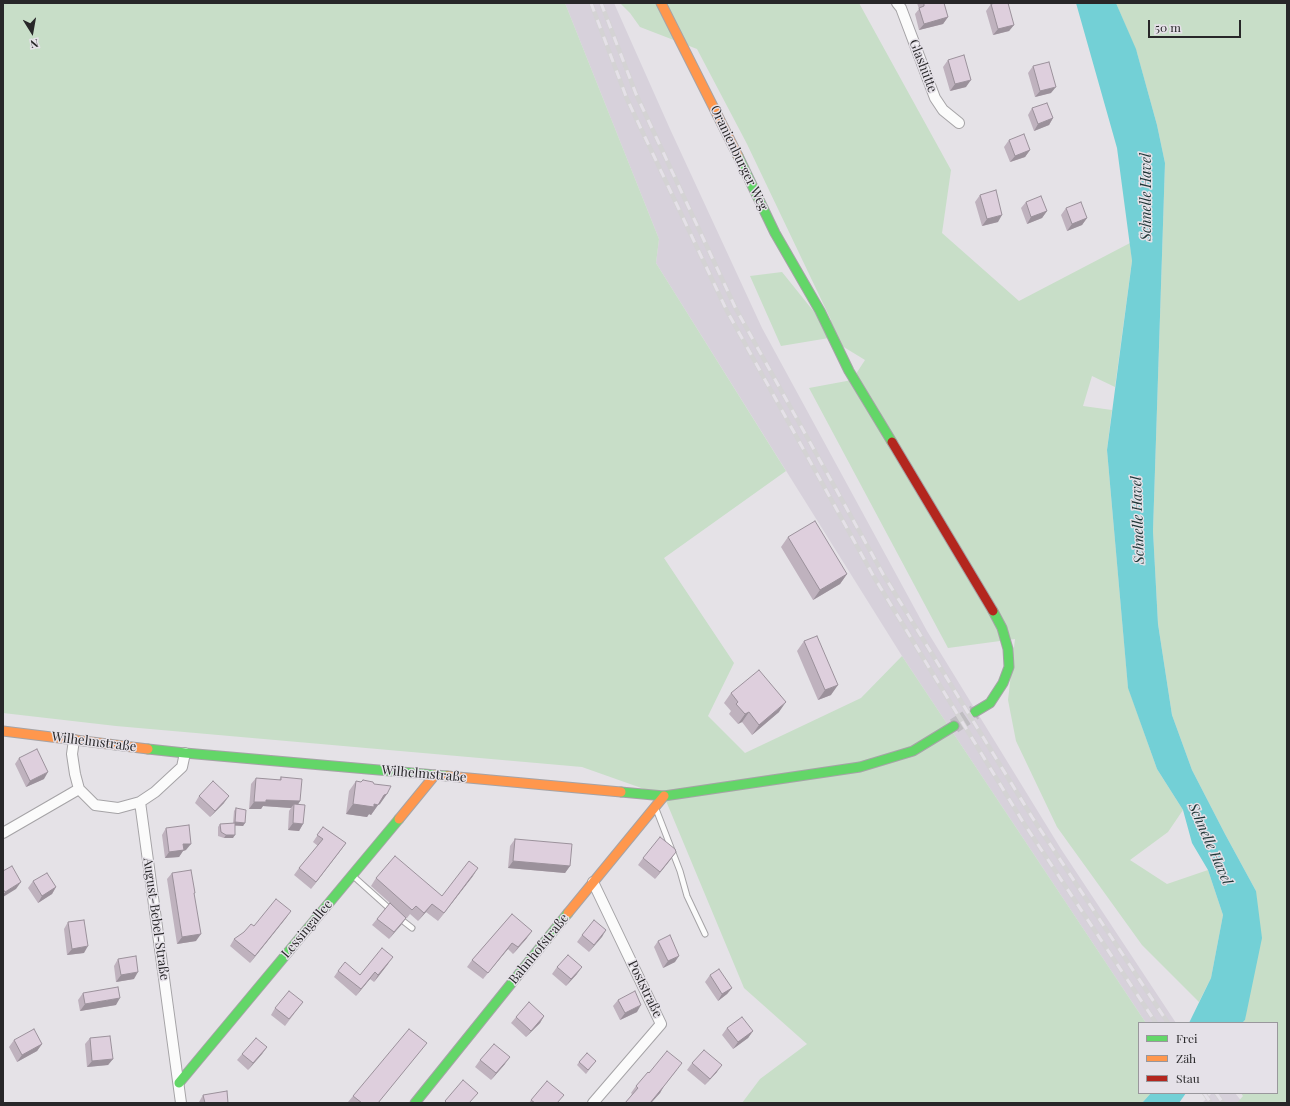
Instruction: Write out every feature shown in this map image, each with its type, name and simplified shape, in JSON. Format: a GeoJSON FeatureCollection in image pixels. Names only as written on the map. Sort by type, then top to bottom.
{"type":"FeatureCollection","features":[{"type":"Feature","properties":{"kind":"street","name":"Oranienburger Weg"},"geometry":{"type":"LineString","coordinates":[[660,3],[717,113],[775,233],[820,311],[849,371],[988,601],[1002,628],[1008,649],[1009,667],[1003,683],[990,703],[976,712]]}},
{"type":"Feature","properties":{"kind":"street","name":"Glashütte"},"geometry":{"type":"LineString","coordinates":[[897,3],[901,8],[935,98],[943,110],[959,123]]}},
{"type":"Feature","properties":{"kind":"street","name":"Wilhelmstraße"},"geometry":{"type":"LineString","coordinates":[[3,731],[185,753],[664,796],[860,767],[913,752],[954,726]]}},
{"type":"Feature","properties":{"kind":"street"},"geometry":{"type":"LineString","coordinates":[[74,740],[72,754],[75,774],[80,789],[95,805],[118,808],[140,802],[155,792],[182,767],[185,753]]}},
{"type":"Feature","properties":{"kind":"street","name":"Lessingallee"},"geometry":{"type":"LineString","coordinates":[[179,1083],[435,775]]}},
{"type":"Feature","properties":{"kind":"street"},"geometry":{"type":"LineString","coordinates":[[3,833],[80,789]]}},
{"type":"Feature","properties":{"kind":"street","name":"Bahnhofstraße"},"geometry":{"type":"LineString","coordinates":[[415,1103],[664,796]]}},
{"type":"Feature","properties":{"kind":"street","name":"August-Bebel-Straße"},"geometry":{"type":"LineString","coordinates":[[140,802],[181,1103]]}},
{"type":"Feature","properties":{"kind":"street","name":"Poststraße"},"geometry":{"type":"LineString","coordinates":[[593,882],[662,1024],[593,1103]]}},
{"type":"Feature","properties":{"kind":"lane"},"geometry":{"type":"LineString","coordinates":[[655,807],[680,871],[687,896],[704,934]]}},
{"type":"Feature","properties":{"kind":"lane"},"geometry":{"type":"LineString","coordinates":[[352,875],[412,928]]}},
{"type":"Feature","properties":{"kind":"shaded area"},"geometry":{"type":"Polygon","coordinates":[[[565,3],[614,3],[670,129],[762,328],[927,631],[1061,849],[1175,1022],[1145,1022],[902,656],[656,263],[659,239],[565,3]]]}},
{"type":"Feature","properties":{"kind":"shaded area"},"geometry":{"type":"Polygon","coordinates":[[[1211,1094],[1236,1094],[1243,1103],[1202,1103],[1211,1094]]]}},
{"type":"Feature","properties":{"kind":"green space"},"geometry":{"type":"Polygon","coordinates":[[[3,3],[565,3],[659,239],[656,263],[786,471],[664,558],[734,663],[708,716],[745,753],[861,698],[902,656],[1145,1022],[1138,1022],[1138,1094],[1150,1094],[1142,1103],[742,1103],[760,1079],[807,1044],[744,988],[664,796],[582,767],[116,726],[3,713],[3,3]]]}},
{"type":"Feature","properties":{"kind":"green space"},"geometry":{"type":"Polygon","coordinates":[[[620,3],[859,3],[951,170],[942,233],[1019,301],[1130,243],[1132,261],[1115,387],[1092,376],[1083,406],[1112,410],[1107,450],[1128,687],[1157,769],[1183,810],[1168,832],[1130,860],[1167,884],[1208,870],[1223,915],[1211,978],[1199,1002],[1142,945],[1057,827],[1016,741],[1008,700],[1015,639],[948,648],[809,388],[852,380],[865,360],[829,338],[781,346],[750,276],[782,272],[823,323],[831,320],[747,144],[697,49],[640,27],[630,13],[620,3]]]}},
{"type":"Feature","properties":{"kind":"green space"},"geometry":{"type":"Polygon","coordinates":[[[1116,3],[1287,3],[1287,1103],[1237,1103],[1243,1096],[1242,1094],[1278,1094],[1278,1022],[1243,1022],[1245,1020],[1256,891],[1192,770],[1172,715],[1158,624],[1153,531],[1165,163],[1157,125],[1137,53],[1116,3]]]}},
{"type":"Feature","properties":{"kind":"water","name":"Schnelle Havel"},"geometry":{"type":"Polygon","coordinates":[[[1076,3],[1116,3],[1136,49],[1157,125],[1165,163],[1153,531],[1158,624],[1172,715],[1192,770],[1256,891],[1262,938],[1245,1020],[1243,1022],[1189,1022],[1211,978],[1223,915],[1208,870],[1192,843],[1183,810],[1157,769],[1128,688],[1107,450],[1132,261],[1117,148],[1076,3]]]}},
{"type":"Feature","properties":{"kind":"water"},"geometry":{"type":"Polygon","coordinates":[[[1150,1094],[1185,1094],[1179,1103],[1142,1103],[1150,1094]]]}},
{"type":"Feature","properties":{"kind":"building"},"geometry":{"type":"Polygon","coordinates":[[[924,3],[944,3],[948,17],[924,24],[919,8],[924,6],[924,3]]]}},
{"type":"Feature","properties":{"kind":"building"},"geometry":{"type":"Polygon","coordinates":[[[1008,3],[1014,25],[998,29],[991,4],[1008,3]]]}},
{"type":"Feature","properties":{"kind":"building"},"geometry":{"type":"Polygon","coordinates":[[[964,55],[971,80],[955,84],[948,60],[964,55]]]}},
{"type":"Feature","properties":{"kind":"building"},"geometry":{"type":"Polygon","coordinates":[[[1049,62],[1056,87],[1040,91],[1033,66],[1049,62]]]}},
{"type":"Feature","properties":{"kind":"building"},"geometry":{"type":"Polygon","coordinates":[[[1047,103],[1053,118],[1038,124],[1032,108],[1047,103]]]}},
{"type":"Feature","properties":{"kind":"building"},"geometry":{"type":"Polygon","coordinates":[[[1024,134],[1030,150],[1015,156],[1009,140],[1024,134]]]}},
{"type":"Feature","properties":{"kind":"building"},"geometry":{"type":"Polygon","coordinates":[[[996,190],[1002,215],[987,219],[980,195],[996,190]]]}},
{"type":"Feature","properties":{"kind":"building"},"geometry":{"type":"Polygon","coordinates":[[[1041,196],[1047,211],[1031,217],[1026,202],[1041,196]]]}},
{"type":"Feature","properties":{"kind":"building"},"geometry":{"type":"Polygon","coordinates":[[[1081,202],[1087,218],[1072,224],[1066,208],[1081,202]]]}},
{"type":"Feature","properties":{"kind":"building"},"geometry":{"type":"Polygon","coordinates":[[[815,521],[847,574],[820,590],[788,537],[815,521]]]}},
{"type":"Feature","properties":{"kind":"building"},"geometry":{"type":"Polygon","coordinates":[[[817,636],[838,685],[825,690],[804,641],[817,636]]]}},
{"type":"Feature","properties":{"kind":"building"},"geometry":{"type":"Polygon","coordinates":[[[759,670],[786,702],[759,725],[749,712],[745,714],[736,704],[738,702],[731,693],[759,670]]]}},
{"type":"Feature","properties":{"kind":"building"},"geometry":{"type":"Polygon","coordinates":[[[37,749],[48,772],[30,781],[19,758],[37,749]]]}},
{"type":"Feature","properties":{"kind":"building"},"geometry":{"type":"Polygon","coordinates":[[[281,777],[302,779],[300,801],[266,800],[266,802],[254,802],[256,778],[281,780],[281,777]]]}},
{"type":"Feature","properties":{"kind":"building"},"geometry":{"type":"Polygon","coordinates":[[[363,780],[373,782],[374,784],[391,786],[387,794],[384,795],[378,805],[374,804],[374,807],[353,804],[356,781],[361,782],[363,780]]]}},
{"type":"Feature","properties":{"kind":"building"},"geometry":{"type":"Polygon","coordinates":[[[213,781],[229,796],[215,811],[199,796],[213,781]]]}},
{"type":"Feature","properties":{"kind":"building"},"geometry":{"type":"Polygon","coordinates":[[[294,804],[305,805],[303,824],[293,823],[294,804]]]}},
{"type":"Feature","properties":{"kind":"building"},"geometry":{"type":"Polygon","coordinates":[[[236,808],[246,810],[245,823],[235,822],[236,808]]]}},
{"type":"Feature","properties":{"kind":"building"},"geometry":{"type":"Polygon","coordinates":[[[235,823],[235,835],[226,835],[221,832],[220,824],[235,823]]]}},
{"type":"Feature","properties":{"kind":"building"},"geometry":{"type":"Polygon","coordinates":[[[189,825],[191,844],[183,844],[184,850],[169,852],[166,828],[189,825]]]}},
{"type":"Feature","properties":{"kind":"building"},"geometry":{"type":"Polygon","coordinates":[[[323,827],[346,843],[316,882],[299,868],[323,839],[317,835],[323,827]]]}},
{"type":"Feature","properties":{"kind":"building"},"geometry":{"type":"Polygon","coordinates":[[[660,837],[675,849],[676,852],[660,872],[643,858],[660,837]]]}},
{"type":"Feature","properties":{"kind":"building"},"geometry":{"type":"Polygon","coordinates":[[[515,839],[572,844],[570,866],[513,861],[515,839]]]}},
{"type":"Feature","properties":{"kind":"building"},"geometry":{"type":"Polygon","coordinates":[[[395,856],[442,896],[469,861],[478,868],[444,913],[432,904],[424,913],[416,906],[412,910],[376,878],[395,856]]]}},
{"type":"Feature","properties":{"kind":"building"},"geometry":{"type":"Polygon","coordinates":[[[12,866],[21,882],[5,892],[3,889],[3,871],[12,866]]]}},
{"type":"Feature","properties":{"kind":"building"},"geometry":{"type":"Polygon","coordinates":[[[191,870],[201,934],[182,937],[172,873],[191,870]]]}},
{"type":"Feature","properties":{"kind":"building"},"geometry":{"type":"Polygon","coordinates":[[[47,873],[56,887],[42,896],[33,881],[47,873]]]}},
{"type":"Feature","properties":{"kind":"building"},"geometry":{"type":"Polygon","coordinates":[[[276,899],[291,911],[255,956],[234,939],[244,932],[251,924],[254,926],[276,899]]]}},
{"type":"Feature","properties":{"kind":"building"},"geometry":{"type":"Polygon","coordinates":[[[390,903],[406,918],[394,932],[377,919],[390,903]]]}},
{"type":"Feature","properties":{"kind":"building"},"geometry":{"type":"Polygon","coordinates":[[[512,914],[532,931],[518,947],[512,943],[488,973],[472,960],[512,914]]]}},
{"type":"Feature","properties":{"kind":"building"},"geometry":{"type":"Polygon","coordinates":[[[84,920],[88,946],[72,949],[68,922],[84,920]]]}},
{"type":"Feature","properties":{"kind":"building"},"geometry":{"type":"Polygon","coordinates":[[[594,920],[606,930],[594,945],[582,935],[594,920]]]}},
{"type":"Feature","properties":{"kind":"building"},"geometry":{"type":"Polygon","coordinates":[[[670,935],[679,956],[668,961],[658,941],[670,935]]]}},
{"type":"Feature","properties":{"kind":"building"},"geometry":{"type":"Polygon","coordinates":[[[382,948],[393,957],[378,975],[375,972],[361,989],[338,971],[345,962],[360,975],[382,948]]]}},
{"type":"Feature","properties":{"kind":"building"},"geometry":{"type":"Polygon","coordinates":[[[568,955],[582,967],[571,979],[557,967],[568,955]]]}},
{"type":"Feature","properties":{"kind":"building"},"geometry":{"type":"Polygon","coordinates":[[[136,956],[138,972],[121,975],[118,959],[136,956]]]}},
{"type":"Feature","properties":{"kind":"building"},"geometry":{"type":"Polygon","coordinates":[[[719,969],[732,988],[722,994],[710,975],[719,969]]]}},
{"type":"Feature","properties":{"kind":"building"},"geometry":{"type":"Polygon","coordinates":[[[118,987],[120,998],[85,1004],[83,993],[118,987]]]}},
{"type":"Feature","properties":{"kind":"building"},"geometry":{"type":"Polygon","coordinates":[[[289,991],[303,1002],[289,1019],[275,1008],[289,991]]]}},
{"type":"Feature","properties":{"kind":"building"},"geometry":{"type":"Polygon","coordinates":[[[635,991],[641,1005],[625,1013],[618,1000],[635,991]]]}},
{"type":"Feature","properties":{"kind":"building"},"geometry":{"type":"Polygon","coordinates":[[[529,1002],[544,1016],[531,1031],[516,1017],[529,1002]]]}},
{"type":"Feature","properties":{"kind":"building"},"geometry":{"type":"Polygon","coordinates":[[[742,1017],[753,1031],[738,1042],[727,1028],[742,1017]]]}},
{"type":"Feature","properties":{"kind":"building"},"geometry":{"type":"Polygon","coordinates":[[[34,1029],[42,1044],[22,1055],[14,1040],[34,1029]]]}},
{"type":"Feature","properties":{"kind":"building"},"geometry":{"type":"Polygon","coordinates":[[[409,1029],[427,1043],[378,1103],[362,1103],[353,1096],[409,1029]]]}},
{"type":"Feature","properties":{"kind":"building"},"geometry":{"type":"Polygon","coordinates":[[[110,1036],[113,1059],[92,1061],[90,1038],[110,1036]]]}},
{"type":"Feature","properties":{"kind":"building"},"geometry":{"type":"Polygon","coordinates":[[[256,1038],[267,1047],[253,1063],[242,1054],[256,1038]]]}},
{"type":"Feature","properties":{"kind":"building"},"geometry":{"type":"Polygon","coordinates":[[[494,1044],[510,1057],[496,1073],[480,1060],[494,1044]]]}},
{"type":"Feature","properties":{"kind":"building"},"geometry":{"type":"Polygon","coordinates":[[[704,1050],[722,1065],[710,1079],[692,1063],[704,1050]]]}},
{"type":"Feature","properties":{"kind":"building"},"geometry":{"type":"Polygon","coordinates":[[[667,1051],[682,1063],[664,1086],[650,1103],[625,1103],[638,1088],[636,1086],[667,1051]]]}},
{"type":"Feature","properties":{"kind":"building"},"geometry":{"type":"Polygon","coordinates":[[[587,1053],[596,1061],[588,1070],[579,1062],[587,1053]]]}},
{"type":"Feature","properties":{"kind":"building"},"geometry":{"type":"Polygon","coordinates":[[[463,1080],[478,1093],[469,1103],[447,1103],[445,1101],[463,1080]]]}},
{"type":"Feature","properties":{"kind":"building"},"geometry":{"type":"Polygon","coordinates":[[[547,1081],[564,1095],[557,1103],[535,1103],[531,1100],[547,1081]]]}},
{"type":"Feature","properties":{"kind":"building"},"geometry":{"type":"Polygon","coordinates":[[[227,1091],[228,1103],[205,1103],[203,1095],[227,1091]]]}},
{"type":"Feature","properties":{"kind":"tunnel"},"geometry":{"type":"LineString","coordinates":[[954,726],[975,712]]}},
{"type":"Feature","properties":{"kind":"railway"},"geometry":{"type":"LineString","coordinates":[[591,3],[627,99],[727,311],[874,577],[1023,822],[1155,1022]]}},
{"type":"Feature","properties":{"kind":"railway"},"geometry":{"type":"LineString","coordinates":[[601,3],[636,94],[736,309],[883,574],[1032,817],[1167,1022]]}},
{"type":"Feature","properties":{"kind":"railway"},"geometry":{"type":"LineString","coordinates":[[1205,1094],[1211,1103]]}},
{"type":"Feature","properties":{"kind":"railway"},"geometry":{"type":"LineString","coordinates":[[1217,1094],[1223,1103]]}},
{"type":"Feature","properties":{"kind":"traffic: fast"},"geometry":{"type":"LineString","coordinates":[[738,156],[775,233],[820,311],[849,371],[892,442]]}},
{"type":"Feature","properties":{"kind":"traffic: fast"},"geometry":{"type":"LineString","coordinates":[[975,712],[990,703],[1003,683],[1009,667],[1008,649],[1002,628],[993,611]]}},
{"type":"Feature","properties":{"kind":"traffic: fast"},"geometry":{"type":"LineString","coordinates":[[621,792],[664,796],[860,767],[913,751],[954,726]]}},
{"type":"Feature","properties":{"kind":"traffic: fast"},"geometry":{"type":"LineString","coordinates":[[148,749],[447,776]]}},
{"type":"Feature","properties":{"kind":"traffic: fast"},"geometry":{"type":"LineString","coordinates":[[179,1083],[399,819]]}},
{"type":"Feature","properties":{"kind":"traffic: fast"},"geometry":{"type":"LineString","coordinates":[[415,1103],[568,913]]}},
{"type":"Feature","properties":{"kind":"traffic: slow"},"geometry":{"type":"LineString","coordinates":[[661,3],[738,156]]}},
{"type":"Feature","properties":{"kind":"traffic: slow"},"geometry":{"type":"LineString","coordinates":[[3,731],[148,749]]}},
{"type":"Feature","properties":{"kind":"traffic: slow"},"geometry":{"type":"LineString","coordinates":[[399,819],[435,775]]}},
{"type":"Feature","properties":{"kind":"traffic: slow"},"geometry":{"type":"LineString","coordinates":[[447,776],[621,792]]}},
{"type":"Feature","properties":{"kind":"traffic: slow"},"geometry":{"type":"LineString","coordinates":[[568,913],[664,796]]}},
{"type":"Feature","properties":{"kind":"traffic: jam"},"geometry":{"type":"LineString","coordinates":[[892,442],[993,611]]}}]}
